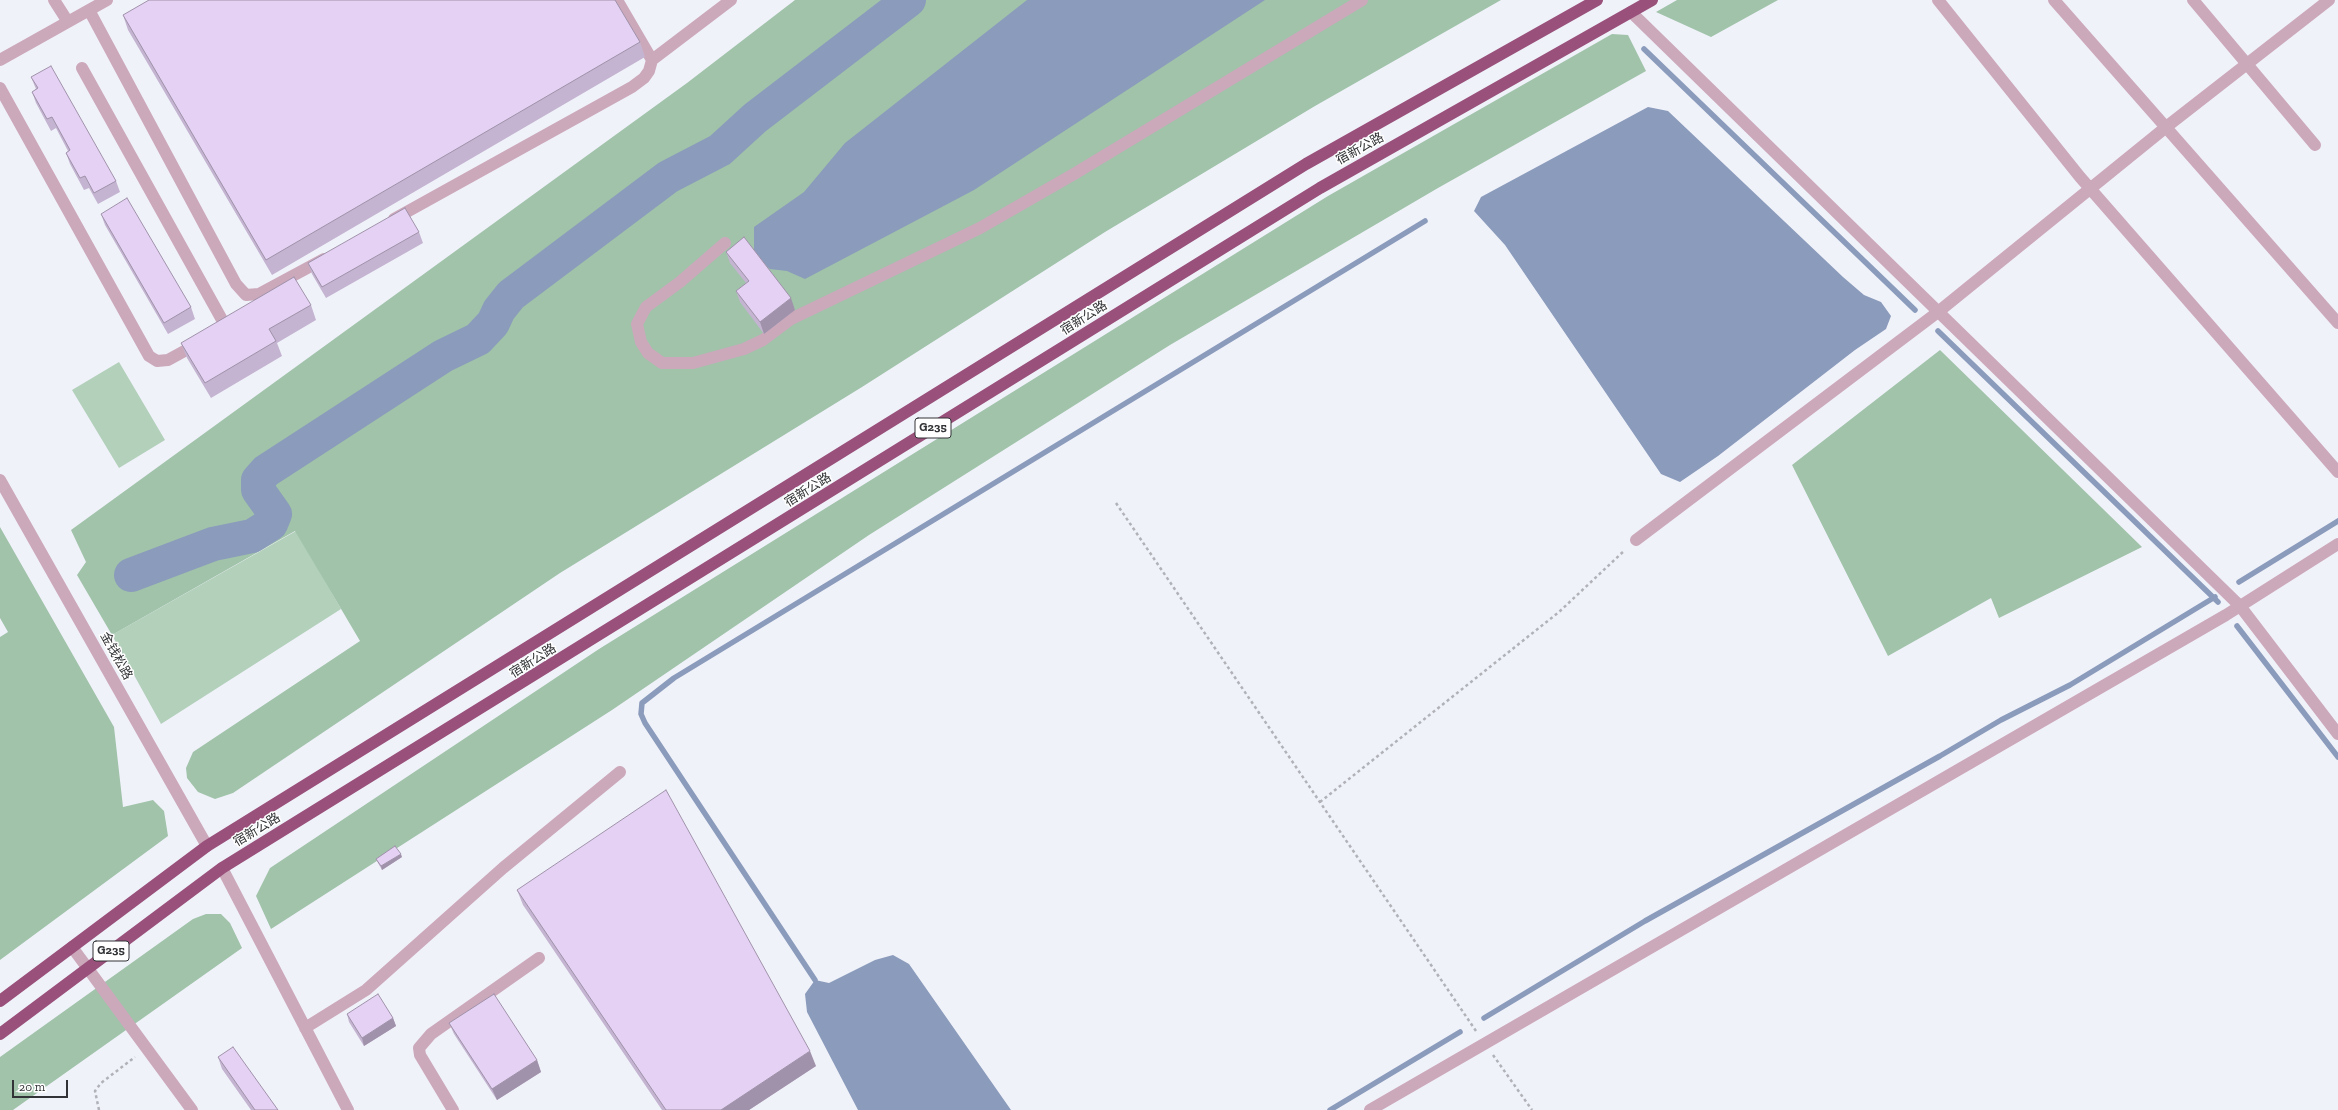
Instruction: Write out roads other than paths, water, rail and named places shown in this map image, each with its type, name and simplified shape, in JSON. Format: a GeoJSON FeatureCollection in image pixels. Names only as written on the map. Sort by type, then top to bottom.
{"type":"FeatureCollection","features":[{"type":"Feature","properties":{"kind":"highway","name":"宿新公路"},"geometry":{"type":"LineString","coordinates":[[0,1001],[207,846],[1306,164],[1597,0]]}},
{"type":"Feature","properties":{"kind":"highway","name":"宿新公路"},"geometry":{"type":"LineString","coordinates":[[0,1034],[222,868],[1320,188],[1652,0]]}},
{"type":"Feature","properties":{"kind":"street"},"geometry":{"type":"LineString","coordinates":[[54,0],[68,22]]}},
{"type":"Feature","properties":{"kind":"street"},"geometry":{"type":"LineString","coordinates":[[0,60],[107,0]]}},
{"type":"Feature","properties":{"kind":"street"},"geometry":{"type":"LineString","coordinates":[[617,0],[652,60]]}},
{"type":"Feature","properties":{"kind":"street"},"geometry":{"type":"LineString","coordinates":[[384,225],[632,87],[644,78],[649,71],[652,60],[731,0]]}},
{"type":"Feature","properties":{"kind":"street"},"geometry":{"type":"LineString","coordinates":[[724,243],[680,282],[646,307],[637,324],[641,342],[648,353],[662,363],[693,363],[744,349],[763,340],[792,319],[980,228],[1074,174],[1362,0]]}},
{"type":"Feature","properties":{"kind":"street"},"geometry":{"type":"LineString","coordinates":[[1938,0],[2090,189],[2338,472]]}},
{"type":"Feature","properties":{"kind":"street"},"geometry":{"type":"LineString","coordinates":[[2054,0],[2338,322]]}},
{"type":"Feature","properties":{"kind":"street"},"geometry":{"type":"LineString","coordinates":[[2194,0],[2246,65],[2315,145]]}},
{"type":"Feature","properties":{"kind":"street"},"geometry":{"type":"LineString","coordinates":[[1636,540],[1938,312],[2166,128],[2328,0]]}},
{"type":"Feature","properties":{"kind":"street"},"geometry":{"type":"LineString","coordinates":[[88,10],[236,284],[246,295],[259,294],[335,252]]}},
{"type":"Feature","properties":{"kind":"street"},"geometry":{"type":"LineString","coordinates":[[1631,12],[2240,606],[2338,734]]}},
{"type":"Feature","properties":{"kind":"street"},"geometry":{"type":"LineString","coordinates":[[0,88],[149,356],[157,362],[168,360],[226,327],[82,68]]}},
{"type":"Feature","properties":{"kind":"street","name":"金钱松路"},"geometry":{"type":"LineString","coordinates":[[0,480],[207,846]]}},
{"type":"Feature","properties":{"kind":"street"},"geometry":{"type":"LineString","coordinates":[[1370,1110],[2240,606],[2338,544]]}},
{"type":"Feature","properties":{"kind":"street"},"geometry":{"type":"LineString","coordinates":[[305,1028],[366,990],[503,868],[620,772]]}},
{"type":"Feature","properties":{"kind":"street"},"geometry":{"type":"LineString","coordinates":[[222,868],[348,1110]]}},
{"type":"Feature","properties":{"kind":"street"},"geometry":{"type":"LineString","coordinates":[[72,947],[192,1110]]}},
{"type":"Feature","properties":{"kind":"street"},"geometry":{"type":"LineString","coordinates":[[453,1110],[420,1055],[419,1048],[431,1034],[539,958]]}},
{"type":"Feature","properties":{"kind":"water"},"geometry":{"type":"Polygon","coordinates":[[[1027,0],[1265,0],[974,190],[805,279],[787,271],[770,269],[754,255],[754,227],[804,192],[845,143],[1027,0]]]}},
{"type":"Feature","properties":{"kind":"water"},"geometry":{"type":"Polygon","coordinates":[[[1648,107],[1668,111],[1843,277],[1864,295],[1881,302],[1891,316],[1886,329],[1855,350],[1718,456],[1680,482],[1661,474],[1505,245],[1474,211],[1481,197],[1648,107]]]}},
{"type":"Feature","properties":{"kind":"water"},"geometry":{"type":"Polygon","coordinates":[[[893,955],[909,964],[1011,1110],[858,1110],[807,1012],[805,994],[815,980],[829,983],[875,960],[893,955]]]}},
{"type":"Feature","properties":{"kind":"waterway"},"geometry":{"type":"LineString","coordinates":[[131,575],[213,544],[252,536],[271,524],[275,514],[258,490],[258,480],[266,471],[443,356],[478,339],[493,323],[499,310],[511,295],[668,177],[720,150],[755,118],[909,0]]}},
{"type":"Feature","properties":{"kind":"waterway"},"geometry":{"type":"LineString","coordinates":[[1644,49],[1915,310]]}},
{"type":"Feature","properties":{"kind":"waterway"},"geometry":{"type":"LineString","coordinates":[[815,980],[645,723],[641,714],[642,703],[674,678],[1425,221]]}},
{"type":"Feature","properties":{"kind":"waterway"},"geometry":{"type":"LineString","coordinates":[[1938,331],[2218,602]]}},
{"type":"Feature","properties":{"kind":"waterway"},"geometry":{"type":"LineString","coordinates":[[2239,582],[2338,521]]}},
{"type":"Feature","properties":{"kind":"waterway"},"geometry":{"type":"LineString","coordinates":[[1484,1018],[1645,921],[1940,756],[2001,720],[2070,685],[2215,597]]}},
{"type":"Feature","properties":{"kind":"waterway"},"geometry":{"type":"LineString","coordinates":[[2237,626],[2338,757]]}},
{"type":"Feature","properties":{"kind":"waterway"},"geometry":{"type":"LineString","coordinates":[[1330,1110],[1460,1032]]}}]}
